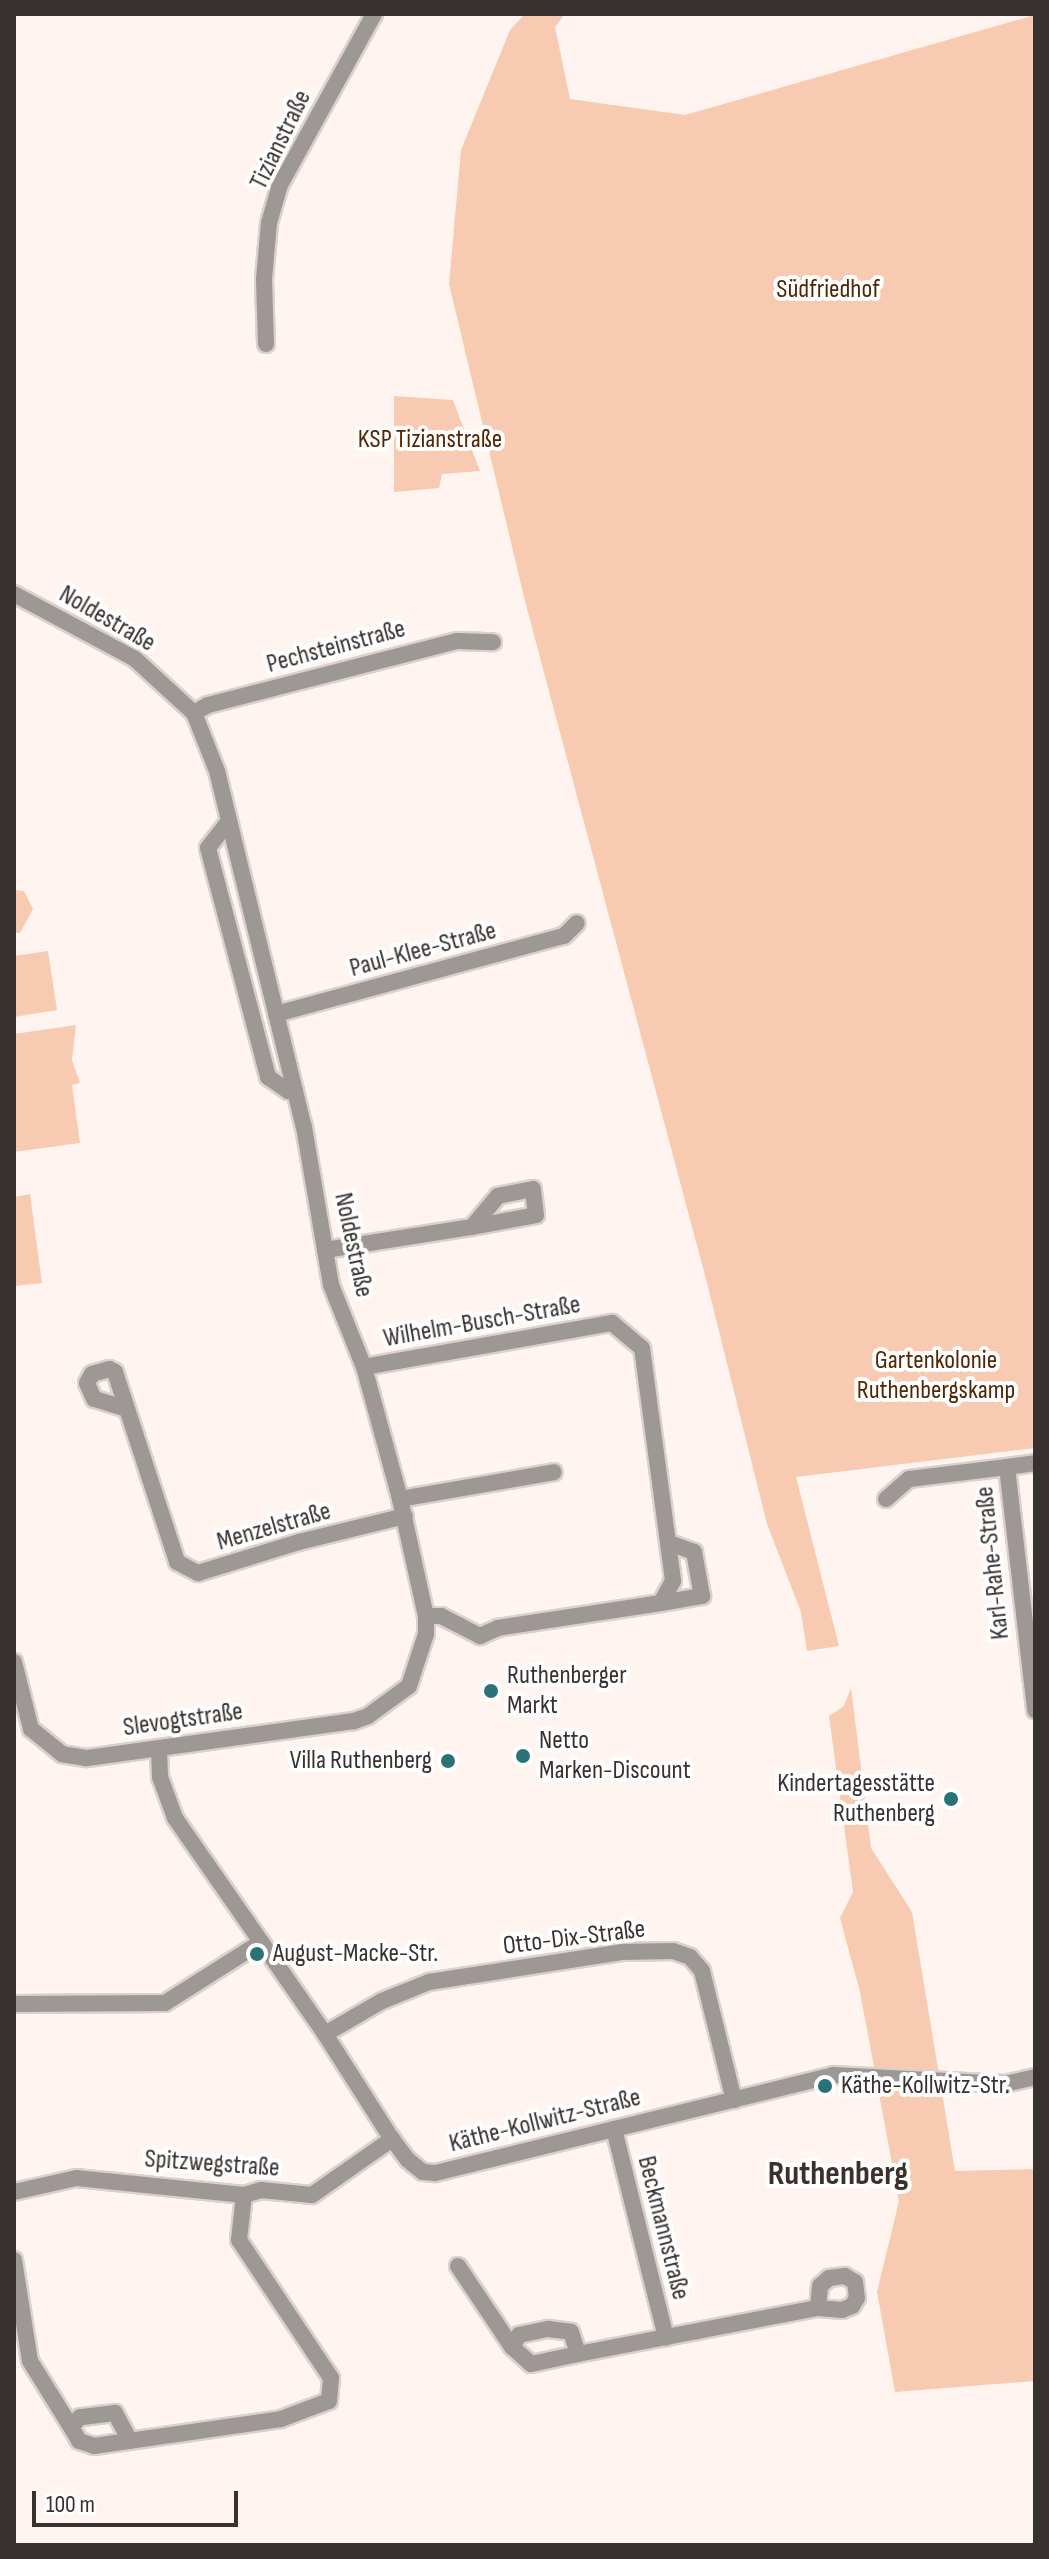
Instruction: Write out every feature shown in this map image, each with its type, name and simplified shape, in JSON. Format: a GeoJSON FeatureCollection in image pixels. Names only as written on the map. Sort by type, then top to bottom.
{"type":"FeatureCollection","features":[{"type":"Feature","properties":{"kind":"street","name":"Tizianstraße"},"geometry":{"type":"LineString","coordinates":[[266,344],[264,279],[269,223],[279,187],[374,14]]}},
{"type":"Feature","properties":{"kind":"street","name":"Noldestraße"},"geometry":{"type":"LineString","coordinates":[[14,594],[135,659],[194,713],[217,771],[314,1171],[331,1285],[364,1367],[405,1516],[426,1616],[426,1634],[409,1686]]}},
{"type":"Feature","properties":{"kind":"street","name":"Pechsteinstraße"},"geometry":{"type":"LineString","coordinates":[[194,713],[208,705],[457,641],[493,642]]}},
{"type":"Feature","properties":{"kind":"street"},"geometry":{"type":"LineString","coordinates":[[229,821],[208,848],[268,1077],[288,1091],[295,1090]]}},
{"type":"Feature","properties":{"kind":"street","name":"Paul-Klee-Straße"},"geometry":{"type":"LineString","coordinates":[[276,1014],[564,936],[577,923]]}},
{"type":"Feature","properties":{"kind":"street"},"geometry":{"type":"LineString","coordinates":[[325,1250],[472,1227]]}},
{"type":"Feature","properties":{"kind":"street","name":"Wilhelm-Busch-Straße"},"geometry":{"type":"LineString","coordinates":[[364,1367],[612,1323],[642,1348],[673,1581],[661,1603]]}},
{"type":"Feature","properties":{"kind":"street","name":"Menzelstraße"},"geometry":{"type":"LineString","coordinates":[[124,1408],[177,1562],[198,1573],[299,1542],[405,1516]]}},
{"type":"Feature","properties":{"kind":"street","name":"Karl-Rahe-Straße"},"geometry":{"type":"LineString","coordinates":[[886,1499],[909,1479],[1035,1463]]}},
{"type":"Feature","properties":{"kind":"street","name":"Karl-Rahe-Straße"},"geometry":{"type":"LineString","coordinates":[[1007,1467],[1031,1654],[1035,1710]]}},
{"type":"Feature","properties":{"kind":"street"},"geometry":{"type":"LineString","coordinates":[[400,1499],[554,1472]]}},
{"type":"Feature","properties":{"kind":"street"},"geometry":{"type":"LineString","coordinates":[[426,1616],[441,1616],[480,1636],[498,1628],[702,1596],[694,1552],[669,1543]]}},
{"type":"Feature","properties":{"kind":"street","name":"Slevogtstraße"},"geometry":{"type":"LineString","coordinates":[[14,1662],[31,1729],[62,1754],[86,1758],[354,1721],[368,1716],[409,1686]]}},
{"type":"Feature","properties":{"kind":"street","name":"Käthe-Kollwitz-Straße"},"geometry":{"type":"LineString","coordinates":[[159,1748],[165,1800],[325,2034],[392,2139],[417,2169],[435,2173],[847,2073],[1005,2084],[1035,2077]]}},
{"type":"Feature","properties":{"kind":"street"},"geometry":{"type":"LineString","coordinates":[[14,2004],[165,2003],[261,1942]]}},
{"type":"Feature","properties":{"kind":"street","name":"Otto-Dix-Straße"},"geometry":{"type":"LineString","coordinates":[[325,2034],[382,2001],[429,1982],[622,1952],[673,1951],[690,1957],[702,1971],[734,2100]]}},
{"type":"Feature","properties":{"kind":"street","name":"Beckmannstraße"},"geometry":{"type":"LineString","coordinates":[[614,2129],[666,2338]]}},
{"type":"Feature","properties":{"kind":"street","name":"Spitzwegstraße"},"geometry":{"type":"LineString","coordinates":[[14,2192],[76,2178],[244,2195],[261,2190],[312,2195],[392,2139]]}},
{"type":"Feature","properties":{"kind":"street"},"geometry":{"type":"LineString","coordinates":[[14,2260],[30,2361],[79,2441],[94,2446],[281,2419],[329,2401],[331,2378],[239,2240],[244,2195]]}},
{"type":"Feature","properties":{"kind":"street"},"geometry":{"type":"LineString","coordinates":[[458,2266],[512,2347],[519,2335],[548,2329],[571,2332],[578,2354]]}},
{"type":"Feature","properties":{"kind":"street","name":"Beckmannstraße"},"geometry":{"type":"LineString","coordinates":[[512,2347],[531,2364],[818,2308]]}},
{"type":"Feature","properties":{"kind":"street"},"geometry":{"type":"LineString","coordinates":[[71,2427],[80,2417],[115,2413],[130,2441]]}},
{"type":"Feature","properties":{"kind":"green space"},"geometry":{"type":"Polygon","coordinates":[[[525,14],[565,14],[555,27],[570,99],[685,115],[1035,15],[1035,1448],[796,1477],[839,1646],[807,1651],[801,1612],[767,1524],[707,1283],[526,605],[449,284],[461,150],[510,30],[525,14]]]}},
{"type":"Feature","properties":{"kind":"green space","name":"KSP Tizianstraße"},"geometry":{"type":"Polygon","coordinates":[[[394,396],[453,400],[480,471],[442,474],[439,488],[394,492],[394,396]]]}},
{"type":"Feature","properties":{"kind":"green space"},"geometry":{"type":"Polygon","coordinates":[[[14,890],[24,891],[33,909],[20,933],[14,933],[14,890]]]}},
{"type":"Feature","properties":{"kind":"green space"},"geometry":{"type":"Polygon","coordinates":[[[48,951],[57,1010],[14,1017],[14,956],[48,951]]]}},
{"type":"Feature","properties":{"kind":"green space"},"geometry":{"type":"Polygon","coordinates":[[[76,1025],[72,1060],[80,1083],[72,1085],[80,1143],[14,1152],[14,1034],[76,1025]]]}},
{"type":"Feature","properties":{"kind":"green space"},"geometry":{"type":"Polygon","coordinates":[[[30,1194],[42,1283],[14,1286],[14,1197],[30,1194]]]}},
{"type":"Feature","properties":{"kind":"green space"},"geometry":{"type":"Polygon","coordinates":[[[851,1688],[871,1848],[912,1912],[955,2171],[1035,2169],[1035,2381],[895,2392],[877,2292],[899,2201],[860,1992],[840,1918],[853,1892],[829,1716],[844,1706],[851,1688]]]}},
{"type":"Feature","properties":{"kind":"place","name":"Ruthenberger Markt"},"geometry":{"type":"Point","coordinates":[491,1691]}},
{"type":"Feature","properties":{"kind":"place","name":"Netto Marken-Discount"},"geometry":{"type":"Point","coordinates":[523,1756]}},
{"type":"Feature","properties":{"kind":"place","name":"Villa Ruthenberg"},"geometry":{"type":"Point","coordinates":[448,1761]}},
{"type":"Feature","properties":{"kind":"place","name":"Kindertagesstätte Ruthenberg"},"geometry":{"type":"Point","coordinates":[951,1799]}},
{"type":"Feature","properties":{"kind":"place","name":"August-Macke-Str."},"geometry":{"type":"Point","coordinates":[257,1954]}},
{"type":"Feature","properties":{"kind":"place","name":"Käthe-Kollwitz-Str."},"geometry":{"type":"Point","coordinates":[825,2086]}},
{"type":"Feature","properties":{"kind":"district","name":"Ruthenberg"},"geometry":{"type":"Point","coordinates":[838,2174]}},
{"type":"Feature","properties":{"kind":"park label","name":"Südfriedhof"},"geometry":{"type":"Point","coordinates":[828,290]}},
{"type":"Feature","properties":{"kind":"park label","name":"Gartenkolonie Ruthenbergskamp"},"geometry":{"type":"Point","coordinates":[936,1376]}}]}
